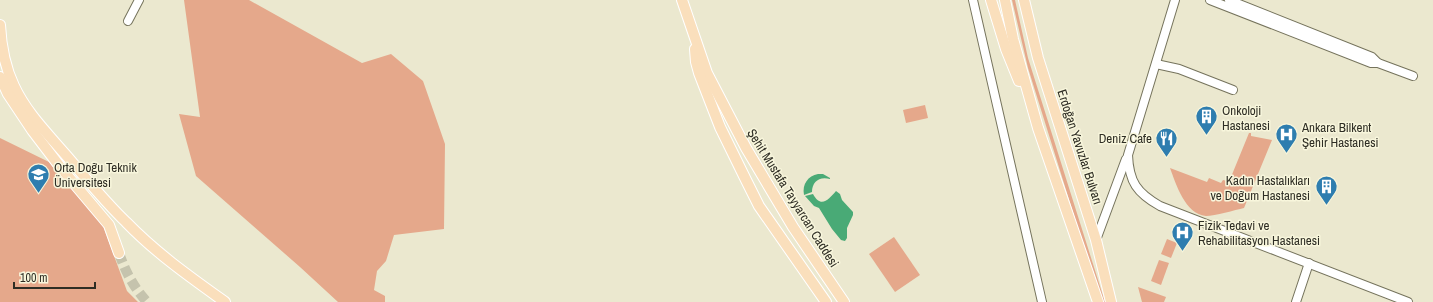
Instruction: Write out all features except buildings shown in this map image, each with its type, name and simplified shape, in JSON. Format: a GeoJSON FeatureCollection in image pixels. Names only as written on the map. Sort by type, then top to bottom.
{"type":"FeatureCollection","features":[{"type":"Feature","properties":{"kind":"main road","name":"Şehit Mustafa Tayyarcan Caddesi"},"geometry":{"type":"LineString","coordinates":[[682,0],[707,73],[746,148],[774,198],[844,302]]}},
{"type":"Feature","properties":{"kind":"main road"},"geometry":{"type":"LineString","coordinates":[[991,0],[1006,49],[1038,128],[1098,302]]}},
{"type":"Feature","properties":{"kind":"main road"},"geometry":{"type":"LineString","coordinates":[[1005,0],[1013,39],[1038,128]]}},
{"type":"Feature","properties":{"kind":"main road","name":"Erdoğan Yavuzlar Bulvarı"},"geometry":{"type":"LineString","coordinates":[[1024,0],[1038,58],[1096,240],[1112,302]]}},
{"type":"Feature","properties":{"kind":"main road"},"geometry":{"type":"LineString","coordinates":[[0,24],[4,57],[10,77],[23,102],[47,135],[145,241],[179,269],[225,302]]}},
{"type":"Feature","properties":{"kind":"main road","name":"Şehit Mustafa Tayyarcan Caddesi"},"geometry":{"type":"LineString","coordinates":[[695,39],[696,62],[699,73],[720,127],[759,206],[826,302]]}},
{"type":"Feature","properties":{"kind":"main road"},"geometry":{"type":"LineString","coordinates":[[0,77],[8,94],[32,130],[53,158],[109,225],[119,253]]}},
{"type":"Feature","properties":{"kind":"main road"},"geometry":{"type":"LineString","coordinates":[[759,206],[774,198]]}},
{"type":"Feature","properties":{"kind":"main road"},"geometry":{"type":"LineString","coordinates":[[1080,250],[1093,302]]}},
{"type":"Feature","properties":{"kind":"street"},"geometry":{"type":"LineString","coordinates":[[128,21],[139,0]]}},
{"type":"Feature","properties":{"kind":"street"},"geometry":{"type":"LineString","coordinates":[[973,0],[1042,302]]}},
{"type":"Feature","properties":{"kind":"street"},"geometry":{"type":"LineString","coordinates":[[1096,240],[1128,156],[1175,0]]}},
{"type":"Feature","properties":{"kind":"street"},"geometry":{"type":"LineString","coordinates":[[1210,0],[1371,63],[1378,63],[1413,76]]}},
{"type":"Feature","properties":{"kind":"street"},"geometry":{"type":"LineString","coordinates":[[1229,0],[1372,57],[1378,63]]}},
{"type":"Feature","properties":{"kind":"street"},"geometry":{"type":"LineString","coordinates":[[1156,64],[1179,69],[1233,90]]}},
{"type":"Feature","properties":{"kind":"street"},"geometry":{"type":"LineString","coordinates":[[1128,156],[1128,168],[1135,185],[1144,197],[1160,206],[1408,302]]}},
{"type":"Feature","properties":{"kind":"street"},"geometry":{"type":"LineString","coordinates":[[1296,302],[1309,263]]}},
{"type":"Feature","properties":{"kind":"shaded area"},"geometry":{"type":"Polygon","coordinates":[[[184,0],[249,0],[362,63],[391,54],[423,81],[445,144],[444,229],[394,235],[386,261],[377,271],[374,290],[385,296],[385,302],[338,302],[196,176],[179,114],[200,117],[184,0]]]}},
{"type":"Feature","properties":{"kind":"shaded area"},"geometry":{"type":"Polygon","coordinates":[[[1012,0],[1015,0],[1028,58],[1105,302],[1101,302],[1028,68],[1012,0]]]}},
{"type":"Feature","properties":{"kind":"shaded area"},"geometry":{"type":"Polygon","coordinates":[[[925,105],[928,118],[906,123],[903,110],[925,105]]]}},
{"type":"Feature","properties":{"kind":"shaded area"},"geometry":{"type":"Polygon","coordinates":[[[1249,133],[1251,133],[1251,136],[1272,140],[1244,208],[1210,216],[1199,214],[1192,210],[1178,190],[1170,168],[1207,182],[1209,178],[1221,183],[1223,180],[1227,181],[1231,177],[1249,133]]]}},
{"type":"Feature","properties":{"kind":"shaded area","name":"Orta Doğu Teknik Üniversitesi"},"geometry":{"type":"Polygon","coordinates":[[[0,138],[49,162],[103,226],[127,291],[138,302],[0,302],[0,138]]]}},
{"type":"Feature","properties":{"kind":"shaded area"},"geometry":{"type":"Polygon","coordinates":[[[818,174],[823,174],[830,179],[819,179],[813,185],[812,192],[804,195],[806,181],[818,174]]]}},
{"type":"Feature","properties":{"kind":"shaded area"},"geometry":{"type":"Polygon","coordinates":[[[836,191],[840,194],[842,200],[853,212],[847,228],[847,238],[845,241],[841,240],[832,229],[819,208],[814,206],[805,196],[813,194],[816,199],[822,202],[828,199],[836,191]]]}},
{"type":"Feature","properties":{"kind":"shaded area"},"geometry":{"type":"Polygon","coordinates":[[[894,237],[920,275],[895,292],[869,254],[894,237]]]}},
{"type":"Feature","properties":{"kind":"shaded area"},"geometry":{"type":"Polygon","coordinates":[[[1167,239],[1177,243],[1171,258],[1161,254],[1167,239]]]}},
{"type":"Feature","properties":{"kind":"shaded area"},"geometry":{"type":"Polygon","coordinates":[[[1159,260],[1169,263],[1161,285],[1151,281],[1159,260]]]}},
{"type":"Feature","properties":{"kind":"shaded area"},"geometry":{"type":"Polygon","coordinates":[[[1138,287],[1166,297],[1164,302],[1142,302],[1138,287]]]}},
{"type":"Feature","properties":{"kind":"tunnel"},"geometry":{"type":"LineString","coordinates":[[119,253],[130,279],[147,302]]}},
{"type":"Feature","properties":{"kind":"place","name":"Onkoloji Hastanesi"},"geometry":{"type":"Point","coordinates":[1207,136]}},
{"type":"Feature","properties":{"kind":"place","name":"Ankara Bilkent Şehir Hastanesi"},"geometry":{"type":"Point","coordinates":[1286,154]}},
{"type":"Feature","properties":{"kind":"place","name":"Deniz Cafe"},"geometry":{"type":"Point","coordinates":[1167,158]}},
{"type":"Feature","properties":{"kind":"place","name":"Orta Doğu Teknik Üniversitesi"},"geometry":{"type":"Point","coordinates":[38,194]}},
{"type":"Feature","properties":{"kind":"place","name":"Kadın Hastalıkları ve Doğum Hastanesi"},"geometry":{"type":"Point","coordinates":[1326,206]}},
{"type":"Feature","properties":{"kind":"place","name":"Fizik Tedavi ve Rehabilitasyon Hastanesi"},"geometry":{"type":"Point","coordinates":[1183,252]}}]}
